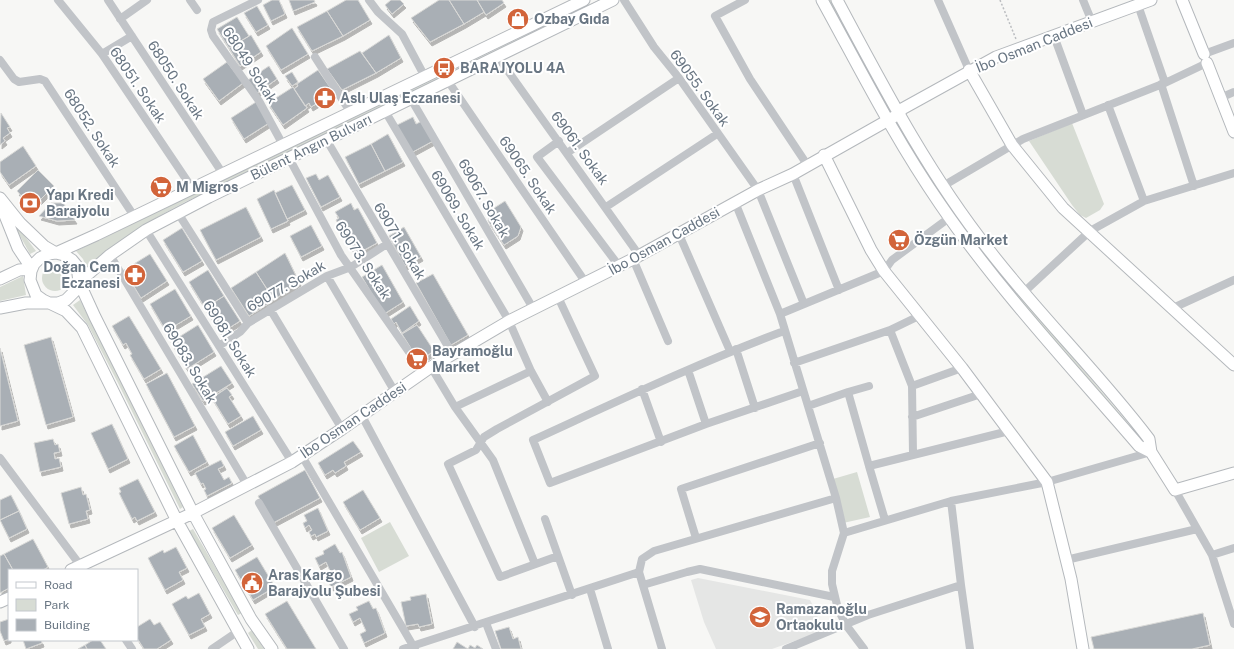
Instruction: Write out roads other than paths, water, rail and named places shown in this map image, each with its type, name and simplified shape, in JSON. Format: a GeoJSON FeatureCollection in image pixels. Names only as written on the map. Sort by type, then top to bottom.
{"type":"FeatureCollection","features":[{"type":"Feature","properties":{"kind":"main road","name":"Bülent Angın Bulvarı"},"geometry":{"type":"LineString","coordinates":[[0,308],[26,303],[58,303],[72,296],[79,282],[110,255],[146,230],[326,139],[613,0]]}},
{"type":"Feature","properties":{"kind":"main road"},"geometry":{"type":"LineString","coordinates":[[822,0],[887,121],[949,218],[1004,288],[1135,441],[1140,446],[1151,452]]}},
{"type":"Feature","properties":{"kind":"main road"},"geometry":{"type":"LineString","coordinates":[[837,0],[899,114],[943,186],[988,250],[1149,439],[1151,452],[1175,490],[1234,473]]}},
{"type":"Feature","properties":{"kind":"main road","name":"İbo Osman Caddesi"},"geometry":{"type":"LineString","coordinates":[[78,568],[177,521],[297,459],[362,416],[427,370],[509,321],[534,310],[619,266],[678,232],[758,190],[808,166],[824,155],[899,114],[902,109],[969,70],[1020,48],[1151,0]]}},
{"type":"Feature","properties":{"kind":"main road"},"geometry":{"type":"LineString","coordinates":[[1182,0],[1234,132]]}},
{"type":"Feature","properties":{"kind":"main road","name":"Bülent Angın Bulvarı"},"geometry":{"type":"LineString","coordinates":[[32,269],[40,258],[48,254],[56,253],[351,113],[576,2]]}},
{"type":"Feature","properties":{"kind":"main road"},"geometry":{"type":"LineString","coordinates":[[969,70],[1012,145],[1064,208],[1234,365]]}},
{"type":"Feature","properties":{"kind":"main road"},"geometry":{"type":"LineString","coordinates":[[824,155],[871,250],[884,271],[962,368],[1047,482],[1071,579],[1083,649]]}},
{"type":"Feature","properties":{"kind":"main road"},"geometry":{"type":"LineString","coordinates":[[0,198],[20,223],[44,246],[56,253],[64,255],[72,260],[77,266],[79,282],[193,513],[251,618],[272,649]]}},
{"type":"Feature","properties":{"kind":"main road"},"geometry":{"type":"LineString","coordinates":[[0,203],[18,248],[32,269],[30,280],[32,288],[36,294],[66,311],[82,328],[177,521],[237,632],[248,649]]}},
{"type":"Feature","properties":{"kind":"main road"},"geometry":{"type":"LineString","coordinates":[[0,279],[19,270],[32,269]]}},
{"type":"Feature","properties":{"kind":"main road"},"geometry":{"type":"LineString","coordinates":[[237,632],[251,618]]}},
{"type":"Feature","properties":{"kind":"street","name":"68051. Sokak"},"geometry":{"type":"LineString","coordinates":[[58,0],[102,54],[192,188]]}},
{"type":"Feature","properties":{"kind":"street","name":"68050. Sokak"},"geometry":{"type":"LineString","coordinates":[[108,0],[223,174]]}},
{"type":"Feature","properties":{"kind":"street"},"geometry":{"type":"LineString","coordinates":[[120,19],[147,0]]}},
{"type":"Feature","properties":{"kind":"street"},"geometry":{"type":"LineString","coordinates":[[190,0],[197,10]]}},
{"type":"Feature","properties":{"kind":"street","name":"68049 Sokak"},"geometry":{"type":"LineString","coordinates":[[258,0],[213,22],[211,30],[213,36],[259,101],[282,145]]}},
{"type":"Feature","properties":{"kind":"street"},"geometry":{"type":"LineString","coordinates":[[369,0],[378,12],[402,34],[425,77]]}},
{"type":"Feature","properties":{"kind":"street","name":"69055. Sokak"},"geometry":{"type":"LineString","coordinates":[[624,0],[654,47],[679,78],[717,134],[758,190],[804,304]]}},
{"type":"Feature","properties":{"kind":"street"},"geometry":{"type":"LineString","coordinates":[[745,0],[714,16],[750,79],[808,166]]}},
{"type":"Feature","properties":{"kind":"street"},"geometry":{"type":"LineString","coordinates":[[938,0],[969,70]]}},
{"type":"Feature","properties":{"kind":"street"},"geometry":{"type":"LineString","coordinates":[[1083,0],[1092,22]]}},
{"type":"Feature","properties":{"kind":"street"},"geometry":{"type":"LineString","coordinates":[[1138,5],[1194,186]]}},
{"type":"Feature","properties":{"kind":"street"},"geometry":{"type":"LineString","coordinates":[[102,54],[132,36]]}},
{"type":"Feature","properties":{"kind":"street"},"geometry":{"type":"LineString","coordinates":[[1054,36],[1083,115]]}},
{"type":"Feature","properties":{"kind":"street"},"geometry":{"type":"LineString","coordinates":[[943,186],[1023,139],[1163,83],[1234,43]]}},
{"type":"Feature","properties":{"kind":"street"},"geometry":{"type":"LineString","coordinates":[[315,57],[351,113]]}},
{"type":"Feature","properties":{"kind":"street","name":"69061. Sokak"},"geometry":{"type":"LineString","coordinates":[[498,57],[606,207],[636,257],[668,341]]}},
{"type":"Feature","properties":{"kind":"street","name":"68052. Sokak"},"geometry":{"type":"LineString","coordinates":[[0,60],[14,79],[19,82],[40,79],[45,81],[134,216]]}},
{"type":"Feature","properties":{"kind":"street"},"geometry":{"type":"LineString","coordinates":[[567,152],[679,78]]}},
{"type":"Feature","properties":{"kind":"street","name":"69065. Sokak"},"geometry":{"type":"LineString","coordinates":[[448,81],[586,283]]}},
{"type":"Feature","properties":{"kind":"street"},"geometry":{"type":"LineString","coordinates":[[1220,98],[1234,92]]}},
{"type":"Feature","properties":{"kind":"street","name":"69067. Sokak"},"geometry":{"type":"LineString","coordinates":[[411,99],[534,310]]}},
{"type":"Feature","properties":{"kind":"street"},"geometry":{"type":"LineString","coordinates":[[1108,105],[1144,201]]}},
{"type":"Feature","properties":{"kind":"street","name":"69069. Sokak"},"geometry":{"type":"LineString","coordinates":[[385,111],[509,321],[531,371],[548,402]]}},
{"type":"Feature","properties":{"kind":"street"},"geometry":{"type":"LineString","coordinates":[[606,207],[717,134]]}},
{"type":"Feature","properties":{"kind":"street","name":"69071. Sokak"},"geometry":{"type":"LineString","coordinates":[[326,139],[453,354]]}},
{"type":"Feature","properties":{"kind":"street"},"geometry":{"type":"LineString","coordinates":[[558,141],[537,157],[619,266]]}},
{"type":"Feature","properties":{"kind":"street","name":"69073. Sokak"},"geometry":{"type":"LineString","coordinates":[[289,158],[350,267],[493,460],[535,564]]}},
{"type":"Feature","properties":{"kind":"street"},"geometry":{"type":"LineString","coordinates":[[1024,292],[1090,231],[1144,201],[1234,172]]}},
{"type":"Feature","properties":{"kind":"street"},"geometry":{"type":"LineString","coordinates":[[793,174],[839,290]]}},
{"type":"Feature","properties":{"kind":"street"},"geometry":{"type":"LineString","coordinates":[[735,202],[780,314],[836,498],[844,533],[832,571],[834,597],[846,625],[864,649]]}},
{"type":"Feature","properties":{"kind":"street","name":"69077. Sokak"},"geometry":{"type":"LineString","coordinates":[[178,213],[248,323],[328,276],[350,267],[387,244]]}},
{"type":"Feature","properties":{"kind":"street"},"geometry":{"type":"LineString","coordinates":[[780,314],[884,271],[892,260],[949,218]]}},
{"type":"Feature","properties":{"kind":"street","name":"69081. Sokak"},"geometry":{"type":"LineString","coordinates":[[146,230],[219,346],[297,459],[415,648]]}},
{"type":"Feature","properties":{"kind":"street"},"geometry":{"type":"LineString","coordinates":[[678,232],[733,350],[755,408]]}},
{"type":"Feature","properties":{"kind":"street","name":"69083. Sokak"},"geometry":{"type":"LineString","coordinates":[[110,255],[247,485]]}},
{"type":"Feature","properties":{"kind":"street"},"geometry":{"type":"LineString","coordinates":[[328,276],[395,392]]}},
{"type":"Feature","properties":{"kind":"street"},"geometry":{"type":"LineString","coordinates":[[1173,308],[1234,280]]}},
{"type":"Feature","properties":{"kind":"street"},"geometry":{"type":"LineString","coordinates":[[558,297],[595,376],[497,429],[484,437],[476,450],[448,464],[500,577],[558,556]]}},
{"type":"Feature","properties":{"kind":"street"},"geometry":{"type":"LineString","coordinates":[[270,309],[342,429]]}},
{"type":"Feature","properties":{"kind":"street"},"geometry":{"type":"LineString","coordinates":[[794,364],[890,330],[919,316]]}},
{"type":"Feature","properties":{"kind":"street"},"geometry":{"type":"LineString","coordinates":[[219,346],[240,332],[248,323]]}},
{"type":"Feature","properties":{"kind":"street"},"geometry":{"type":"LineString","coordinates":[[890,330],[912,386],[914,454]]}},
{"type":"Feature","properties":{"kind":"street"},"geometry":{"type":"LineString","coordinates":[[784,331],[733,350],[642,389],[533,440],[550,483],[706,424],[803,391]]}},
{"type":"Feature","properties":{"kind":"street"},"geometry":{"type":"LineString","coordinates":[[912,386],[962,368]]}},
{"type":"Feature","properties":{"kind":"street"},"geometry":{"type":"LineString","coordinates":[[688,370],[706,424]]}},
{"type":"Feature","properties":{"kind":"street"},"geometry":{"type":"LineString","coordinates":[[455,407],[531,371]]}},
{"type":"Feature","properties":{"kind":"street"},"geometry":{"type":"LineString","coordinates":[[808,406],[869,386]]}},
{"type":"Feature","properties":{"kind":"street"},"geometry":{"type":"LineString","coordinates":[[642,389],[661,442]]}},
{"type":"Feature","properties":{"kind":"street"},"geometry":{"type":"LineString","coordinates":[[848,392],[885,520]]}},
{"type":"Feature","properties":{"kind":"street"},"geometry":{"type":"LineString","coordinates":[[912,417],[982,394]]}},
{"type":"Feature","properties":{"kind":"street"},"geometry":{"type":"LineString","coordinates":[[362,416],[475,627]]}},
{"type":"Feature","properties":{"kind":"street"},"geometry":{"type":"LineString","coordinates":[[869,466],[1009,430]]}},
{"type":"Feature","properties":{"kind":"street"},"geometry":{"type":"LineString","coordinates":[[696,538],[681,489],[820,443]]}},
{"type":"Feature","properties":{"kind":"street"},"geometry":{"type":"LineString","coordinates":[[844,533],[951,501],[1047,482],[1151,452]]}},
{"type":"Feature","properties":{"kind":"street"},"geometry":{"type":"LineString","coordinates":[[0,458],[78,568]]}},
{"type":"Feature","properties":{"kind":"street"},"geometry":{"type":"LineString","coordinates":[[1175,490],[1212,555],[1234,624]]}},
{"type":"Feature","properties":{"kind":"street"},"geometry":{"type":"LineString","coordinates":[[662,649],[639,572],[642,559],[654,550],[836,498]]}},
{"type":"Feature","properties":{"kind":"street"},"geometry":{"type":"LineString","coordinates":[[951,501],[970,649]]}},
{"type":"Feature","properties":{"kind":"street"},"geometry":{"type":"LineString","coordinates":[[259,503],[344,649]]}},
{"type":"Feature","properties":{"kind":"street"},"geometry":{"type":"LineString","coordinates":[[545,519],[572,595]]}},
{"type":"Feature","properties":{"kind":"street"},"geometry":{"type":"LineString","coordinates":[[1066,560],[1197,529]]}},
{"type":"Feature","properties":{"kind":"street"},"geometry":{"type":"LineString","coordinates":[[1212,555],[1234,548]]}},
{"type":"Feature","properties":{"kind":"street"},"geometry":{"type":"LineString","coordinates":[[643,585],[700,569],[834,597]]}},
{"type":"Feature","properties":{"kind":"street"},"geometry":{"type":"LineString","coordinates":[[403,649],[415,648],[639,572]]}},
{"type":"Feature","properties":{"kind":"street"},"geometry":{"type":"LineString","coordinates":[[786,649],[868,615],[961,585]]}},
{"type":"Feature","properties":{"kind":"street"},"geometry":{"type":"LineString","coordinates":[[590,589],[608,649]]}},
{"type":"Feature","properties":{"kind":"street"},"geometry":{"type":"LineString","coordinates":[[486,623],[496,649]]}},
{"type":"Feature","properties":{"kind":"street"},"geometry":{"type":"LineString","coordinates":[[212,649],[237,632]]}},
{"type":"Feature","properties":{"kind":"place","name":"Ozbay Gıda"},"geometry":{"type":"Point","coordinates":[518,19]}},
{"type":"Feature","properties":{"kind":"place","name":"BARAJYOLU 4A"},"geometry":{"type":"Point","coordinates":[444,68]}},
{"type":"Feature","properties":{"kind":"place","name":"Aslı Ulaş Eczanesi"},"geometry":{"type":"Point","coordinates":[325,98]}},
{"type":"Feature","properties":{"kind":"place","name":"M Migros"},"geometry":{"type":"Point","coordinates":[161,187]}},
{"type":"Feature","properties":{"kind":"place","name":"Yapı Kredi Barajyolu"},"geometry":{"type":"Point","coordinates":[30,203]}},
{"type":"Feature","properties":{"kind":"place","name":"Özgün Market"},"geometry":{"type":"Point","coordinates":[899,240]}},
{"type":"Feature","properties":{"kind":"place","name":"Doğan Cem Eczanesi"},"geometry":{"type":"Point","coordinates":[135,275]}},
{"type":"Feature","properties":{"kind":"place","name":"Bayramoğlu Market"},"geometry":{"type":"Point","coordinates":[417,359]}},
{"type":"Feature","properties":{"kind":"place","name":"Aras Kargo Barajyolu Şubesi"},"geometry":{"type":"Point","coordinates":[252,583]}},
{"type":"Feature","properties":{"kind":"place","name":"Ramazanoğlu Ortaokulu"},"geometry":{"type":"Point","coordinates":[760,617]}}]}
